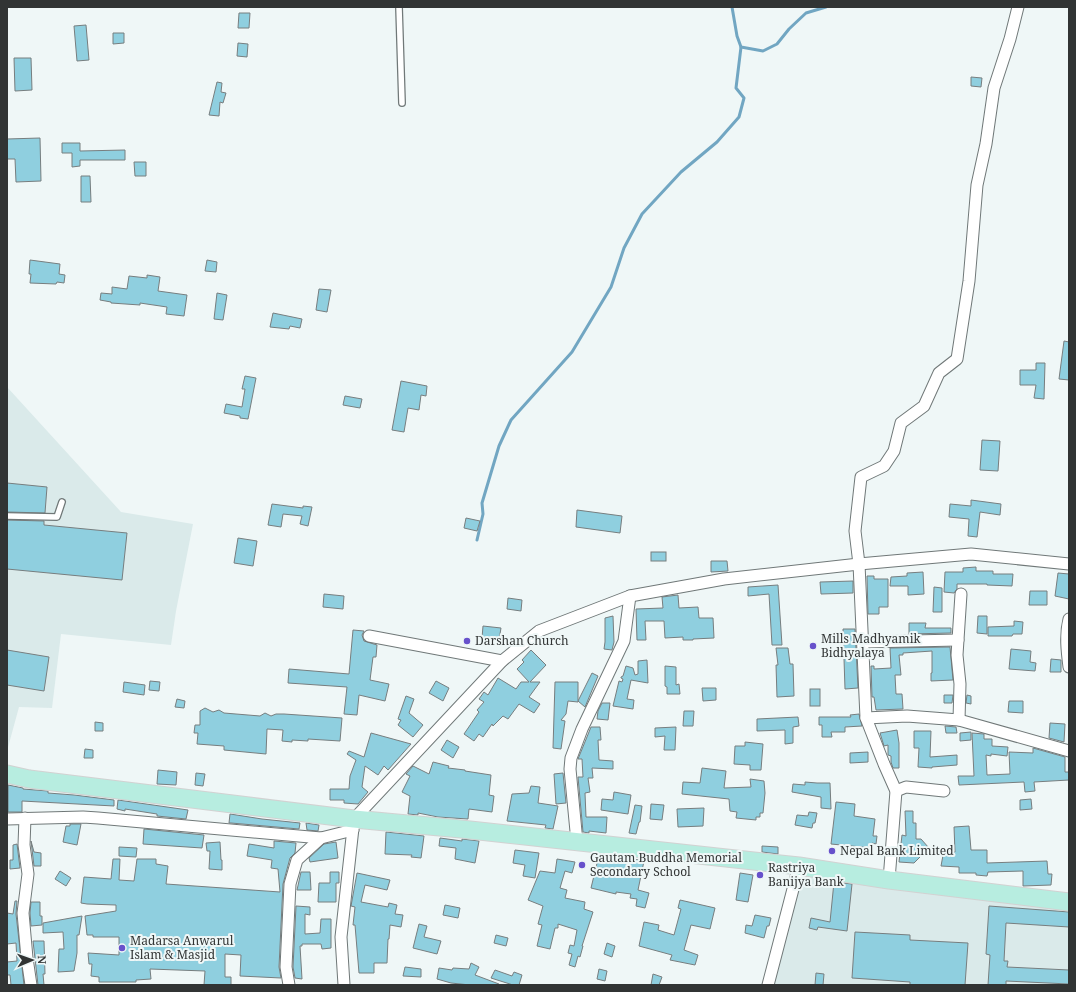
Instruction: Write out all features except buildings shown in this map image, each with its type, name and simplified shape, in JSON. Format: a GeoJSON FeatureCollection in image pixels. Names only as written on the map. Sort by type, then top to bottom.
{"type":"FeatureCollection","features":[{"type":"Feature","properties":{"kind":"main road"},"geometry":{"type":"LineString","coordinates":[[7,774],[29,779],[354,824],[461,829],[799,866],[889,880],[1069,902]]}},
{"type":"Feature","properties":{"kind":"street"},"geometry":{"type":"LineString","coordinates":[[889,880],[896,791],[866,718],[864,642],[859,564],[855,531],[861,477],[884,466],[894,451],[900,423],[924,406],[939,372],[957,359],[969,281],[977,185],[986,144],[994,88],[1010,39],[1018,7]]}},
{"type":"Feature","properties":{"kind":"street"},"geometry":{"type":"LineString","coordinates":[[289,985],[286,967],[290,884],[297,860],[321,838],[354,824],[502,661],[539,631],[630,596],[724,579],[859,564],[971,554],[1069,564]]}},
{"type":"Feature","properties":{"kind":"street"},"geometry":{"type":"LineString","coordinates":[[960,720],[960,684],[957,655],[961,594]]}},
{"type":"Feature","properties":{"kind":"street"},"geometry":{"type":"LineString","coordinates":[[577,842],[570,769],[571,758],[582,729],[624,641],[630,596]]}},
{"type":"Feature","properties":{"kind":"street"},"geometry":{"type":"LineString","coordinates":[[1069,619],[1067,628],[1067,646],[1069,667]]}},
{"type":"Feature","properties":{"kind":"street"},"geometry":{"type":"LineString","coordinates":[[369,636],[502,661]]}},
{"type":"Feature","properties":{"kind":"street"},"geometry":{"type":"LineString","coordinates":[[864,642],[958,640]]}},
{"type":"Feature","properties":{"kind":"street"},"geometry":{"type":"LineString","coordinates":[[866,718],[907,716],[960,720],[1069,751]]}},
{"type":"Feature","properties":{"kind":"street"},"geometry":{"type":"LineString","coordinates":[[896,791],[906,787],[944,791]]}},
{"type":"Feature","properties":{"kind":"street"},"geometry":{"type":"LineString","coordinates":[[24,818],[24,845],[28,874],[23,913],[31,985]]}},
{"type":"Feature","properties":{"kind":"street"},"geometry":{"type":"LineString","coordinates":[[7,819],[98,818],[321,838]]}},
{"type":"Feature","properties":{"kind":"street"},"geometry":{"type":"LineString","coordinates":[[344,985],[341,938],[354,824]]}},
{"type":"Feature","properties":{"kind":"street"},"geometry":{"type":"LineString","coordinates":[[768,985],[799,866]]}},
{"type":"Feature","properties":{"kind":"lane"},"geometry":{"type":"LineString","coordinates":[[399,7],[402,103]]}},
{"type":"Feature","properties":{"kind":"lane"},"geometry":{"type":"LineString","coordinates":[[7,516],[57,517],[62,502]]}},
{"type":"Feature","properties":{"kind":"shaded area"},"geometry":{"type":"Polygon","coordinates":[[[7,387],[121,512],[193,524],[171,645],[61,634],[52,708],[19,707],[7,751],[7,387]]]}},
{"type":"Feature","properties":{"kind":"shaded area"},"geometry":{"type":"Polygon","coordinates":[[[799,866],[1069,902],[1069,985],[768,985],[799,866]]]}},
{"type":"Feature","properties":{"kind":"waterway"},"geometry":{"type":"LineString","coordinates":[[732,7],[737,36],[741,47],[763,51],[777,44],[789,29],[806,13],[826,7]]}},
{"type":"Feature","properties":{"kind":"waterway"},"geometry":{"type":"LineString","coordinates":[[477,540],[483,514],[482,503],[499,446],[511,420],[572,352],[611,287],[624,248],[642,214],[681,172],[717,142],[739,117],[744,98],[736,88],[741,47]]}},
{"type":"Feature","properties":{"kind":"place","name":"Darshan Church"},"geometry":{"type":"Point","coordinates":[467,641]}},
{"type":"Feature","properties":{"kind":"place","name":"Mills Madhyamik Bidhyalaya"},"geometry":{"type":"Point","coordinates":[813,646]}},
{"type":"Feature","properties":{"kind":"place","name":"Nepal Bank Limited"},"geometry":{"type":"Point","coordinates":[832,851]}},
{"type":"Feature","properties":{"kind":"place","name":"Gautam Buddha Memorial Secondary School"},"geometry":{"type":"Point","coordinates":[582,865]}},
{"type":"Feature","properties":{"kind":"place","name":"Rastriya Banijya Bank"},"geometry":{"type":"Point","coordinates":[760,875]}},
{"type":"Feature","properties":{"kind":"place","name":"Madarsa Anwarul Islam & Masjid"},"geometry":{"type":"Point","coordinates":[122,948]}}]}
